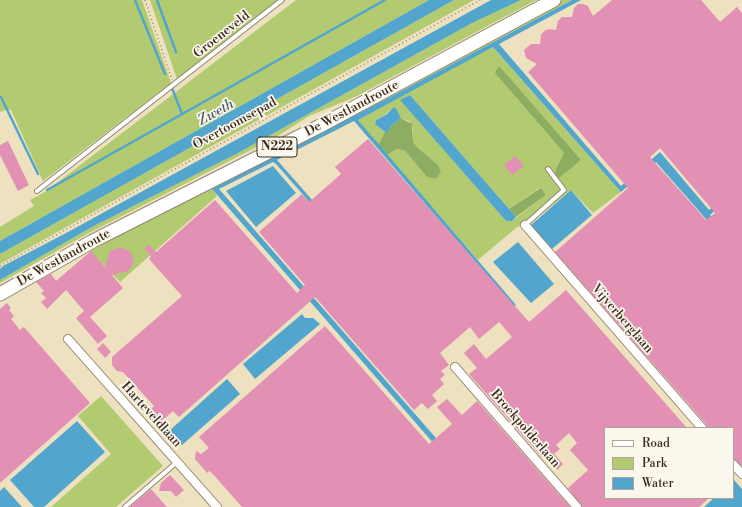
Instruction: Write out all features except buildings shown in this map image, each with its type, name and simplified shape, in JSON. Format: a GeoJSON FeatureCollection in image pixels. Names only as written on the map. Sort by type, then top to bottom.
{"type":"FeatureCollection","features":[{"type":"Feature","properties":{"kind":"main road","name":"De Westlandroute"},"geometry":{"type":"LineString","coordinates":[[0,287],[89,236],[316,120],[540,0]]}},
{"type":"Feature","properties":{"kind":"main road","name":"De Westlandroute"},"geometry":{"type":"LineString","coordinates":[[0,294],[93,241],[318,127],[554,0]]}},
{"type":"Feature","properties":{"kind":"street","name":"Vijverberglaan"},"geometry":{"type":"LineString","coordinates":[[525,225],[701,427]]}},
{"type":"Feature","properties":{"kind":"street","name":"Harteveldlaan"},"geometry":{"type":"LineString","coordinates":[[68,340],[216,507]]}},
{"type":"Feature","properties":{"kind":"street","name":"Broekpolderlaan"},"geometry":{"type":"LineString","coordinates":[[456,367],[577,507]]}},
{"type":"Feature","properties":{"kind":"street"},"geometry":{"type":"LineString","coordinates":[[734,465],[742,474]]}},
{"type":"Feature","properties":{"kind":"lane","name":"Groeneveld"},"geometry":{"type":"LineString","coordinates":[[37,191],[174,86],[282,0]]}},
{"type":"Feature","properties":{"kind":"lane"},"geometry":{"type":"LineString","coordinates":[[525,225],[564,190],[548,169]]}},
{"type":"Feature","properties":{"kind":"lane"},"geometry":{"type":"LineString","coordinates":[[125,507],[177,462]]}},
{"type":"Feature","properties":{"kind":"path"},"geometry":{"type":"LineString","coordinates":[[145,0],[174,86]]}},
{"type":"Feature","properties":{"kind":"path","name":"Overtoomsepad"},"geometry":{"type":"LineString","coordinates":[[0,266],[480,0]]}},
{"type":"Feature","properties":{"kind":"green space"},"geometry":{"type":"Polygon","coordinates":[[[0,0],[142,0],[171,83],[43,181],[11,110],[8,109],[0,112],[0,0]]]}},
{"type":"Feature","properties":{"kind":"green space"},"geometry":{"type":"Polygon","coordinates":[[[150,0],[280,0],[177,79],[150,0]]]}},
{"type":"Feature","properties":{"kind":"green space"},"geometry":{"type":"Polygon","coordinates":[[[296,0],[429,0],[0,241],[0,227],[34,206],[30,200],[45,192],[296,0]]]}},
{"type":"Feature","properties":{"kind":"green space"},"geometry":{"type":"Polygon","coordinates":[[[454,0],[474,0],[0,264],[0,254],[454,0]]]}},
{"type":"Feature","properties":{"kind":"green space"},"geometry":{"type":"Polygon","coordinates":[[[521,0],[536,0],[355,97],[309,116],[276,137],[87,234],[0,283],[0,280],[92,227],[238,153],[472,23],[521,0]]]}},
{"type":"Feature","properties":{"kind":"green space"},"geometry":{"type":"Polygon","coordinates":[[[562,0],[572,0],[398,93],[212,189],[217,196],[120,282],[90,251],[101,246],[100,242],[476,47],[562,0]]]}},
{"type":"Feature","properties":{"kind":"green space"},"geometry":{"type":"Polygon","coordinates":[[[493,47],[621,192],[593,213],[571,190],[528,225],[517,227],[478,260],[387,155],[397,149],[405,151],[427,177],[436,179],[437,164],[413,142],[413,128],[409,121],[401,118],[397,110],[393,109],[376,120],[375,124],[385,132],[378,145],[358,120],[451,67],[493,47]],[[495,73],[564,153],[559,163],[581,160],[495,73]],[[410,95],[401,100],[506,221],[512,221],[546,195],[540,188],[509,209],[410,95]]]}},
{"type":"Feature","properties":{"kind":"green space"},"geometry":{"type":"Polygon","coordinates":[[[498,67],[500,67],[581,160],[559,178],[555,174],[556,169],[564,153],[495,73],[498,67]]]}},
{"type":"Feature","properties":{"kind":"green space"},"geometry":{"type":"Polygon","coordinates":[[[401,118],[412,124],[413,142],[437,164],[441,171],[436,179],[427,177],[405,151],[397,149],[387,155],[378,145],[385,132],[387,132],[390,127],[401,118]]]}},
{"type":"Feature","properties":{"kind":"green space"},"geometry":{"type":"Polygon","coordinates":[[[541,188],[546,195],[516,217],[509,209],[541,188]]]}},
{"type":"Feature","properties":{"kind":"green space"},"geometry":{"type":"Polygon","coordinates":[[[101,396],[163,466],[116,507],[51,507],[111,454],[78,416],[101,396]]]}},
{"type":"Feature","properties":{"kind":"water"},"geometry":{"type":"Polygon","coordinates":[[[429,0],[454,0],[0,254],[0,241],[429,0]]]}},
{"type":"Feature","properties":{"kind":"water"},"geometry":{"type":"Polygon","coordinates":[[[491,0],[521,0],[472,23],[238,153],[92,227],[0,280],[0,269],[3,266],[68,232],[491,0]]]}},
{"type":"Feature","properties":{"kind":"water"},"geometry":{"type":"Polygon","coordinates":[[[572,0],[581,0],[499,44],[621,186],[660,152],[709,210],[742,182],[742,186],[710,215],[742,252],[742,260],[656,162],[621,192],[493,47],[358,120],[516,305],[514,307],[354,121],[277,160],[433,337],[431,340],[276,164],[273,162],[219,189],[496,507],[489,507],[212,189],[398,93],[572,0]]]}},
{"type":"Feature","properties":{"kind":"water"},"geometry":{"type":"Polygon","coordinates":[[[410,95],[516,217],[512,221],[506,221],[400,100],[410,95]]]}},
{"type":"Feature","properties":{"kind":"water"},"geometry":{"type":"Polygon","coordinates":[[[394,107],[401,118],[390,127],[387,133],[375,124],[376,120],[387,114],[394,107]]]}},
{"type":"Feature","properties":{"kind":"water"},"geometry":{"type":"Polygon","coordinates":[[[273,166],[296,193],[256,227],[226,191],[273,166]]]}},
{"type":"Feature","properties":{"kind":"water"},"geometry":{"type":"Polygon","coordinates":[[[571,190],[592,215],[552,249],[531,225],[571,190]]]}},
{"type":"Feature","properties":{"kind":"water"},"geometry":{"type":"Polygon","coordinates":[[[518,242],[554,284],[531,303],[493,262],[518,242]]]}},
{"type":"Feature","properties":{"kind":"water"},"geometry":{"type":"Polygon","coordinates":[[[302,314],[305,318],[313,318],[320,324],[255,379],[243,364],[302,314]]]}},
{"type":"Feature","properties":{"kind":"water"},"geometry":{"type":"Polygon","coordinates":[[[227,379],[240,394],[182,445],[169,431],[227,379]]]}},
{"type":"Feature","properties":{"kind":"water"},"geometry":{"type":"Polygon","coordinates":[[[77,421],[105,452],[44,507],[34,507],[10,480],[77,421]]]}},
{"type":"Feature","properties":{"kind":"water"},"geometry":{"type":"Polygon","coordinates":[[[734,480],[742,489],[742,507],[704,507],[713,499],[734,499],[734,480]]]}},
{"type":"Feature","properties":{"kind":"water"},"geometry":{"type":"Polygon","coordinates":[[[4,487],[22,507],[0,507],[0,491],[4,487]]]}},
{"type":"Feature","properties":{"kind":"waterway"},"geometry":{"type":"LineString","coordinates":[[135,0],[165,74]]}},
{"type":"Feature","properties":{"kind":"waterway"},"geometry":{"type":"LineString","coordinates":[[157,0],[176,52]]}},
{"type":"Feature","properties":{"kind":"waterway"},"geometry":{"type":"LineString","coordinates":[[47,190],[385,0]]}},
{"type":"Feature","properties":{"kind":"waterway"},"geometry":{"type":"LineString","coordinates":[[172,88],[182,114]]}},
{"type":"Feature","properties":{"kind":"waterway"},"geometry":{"type":"LineString","coordinates":[[1,97],[38,174]]}},
{"type":"Feature","properties":{"kind":"water label","name":"Zweth"},"geometry":{"type":"Point","coordinates":[216,113]}}]}
